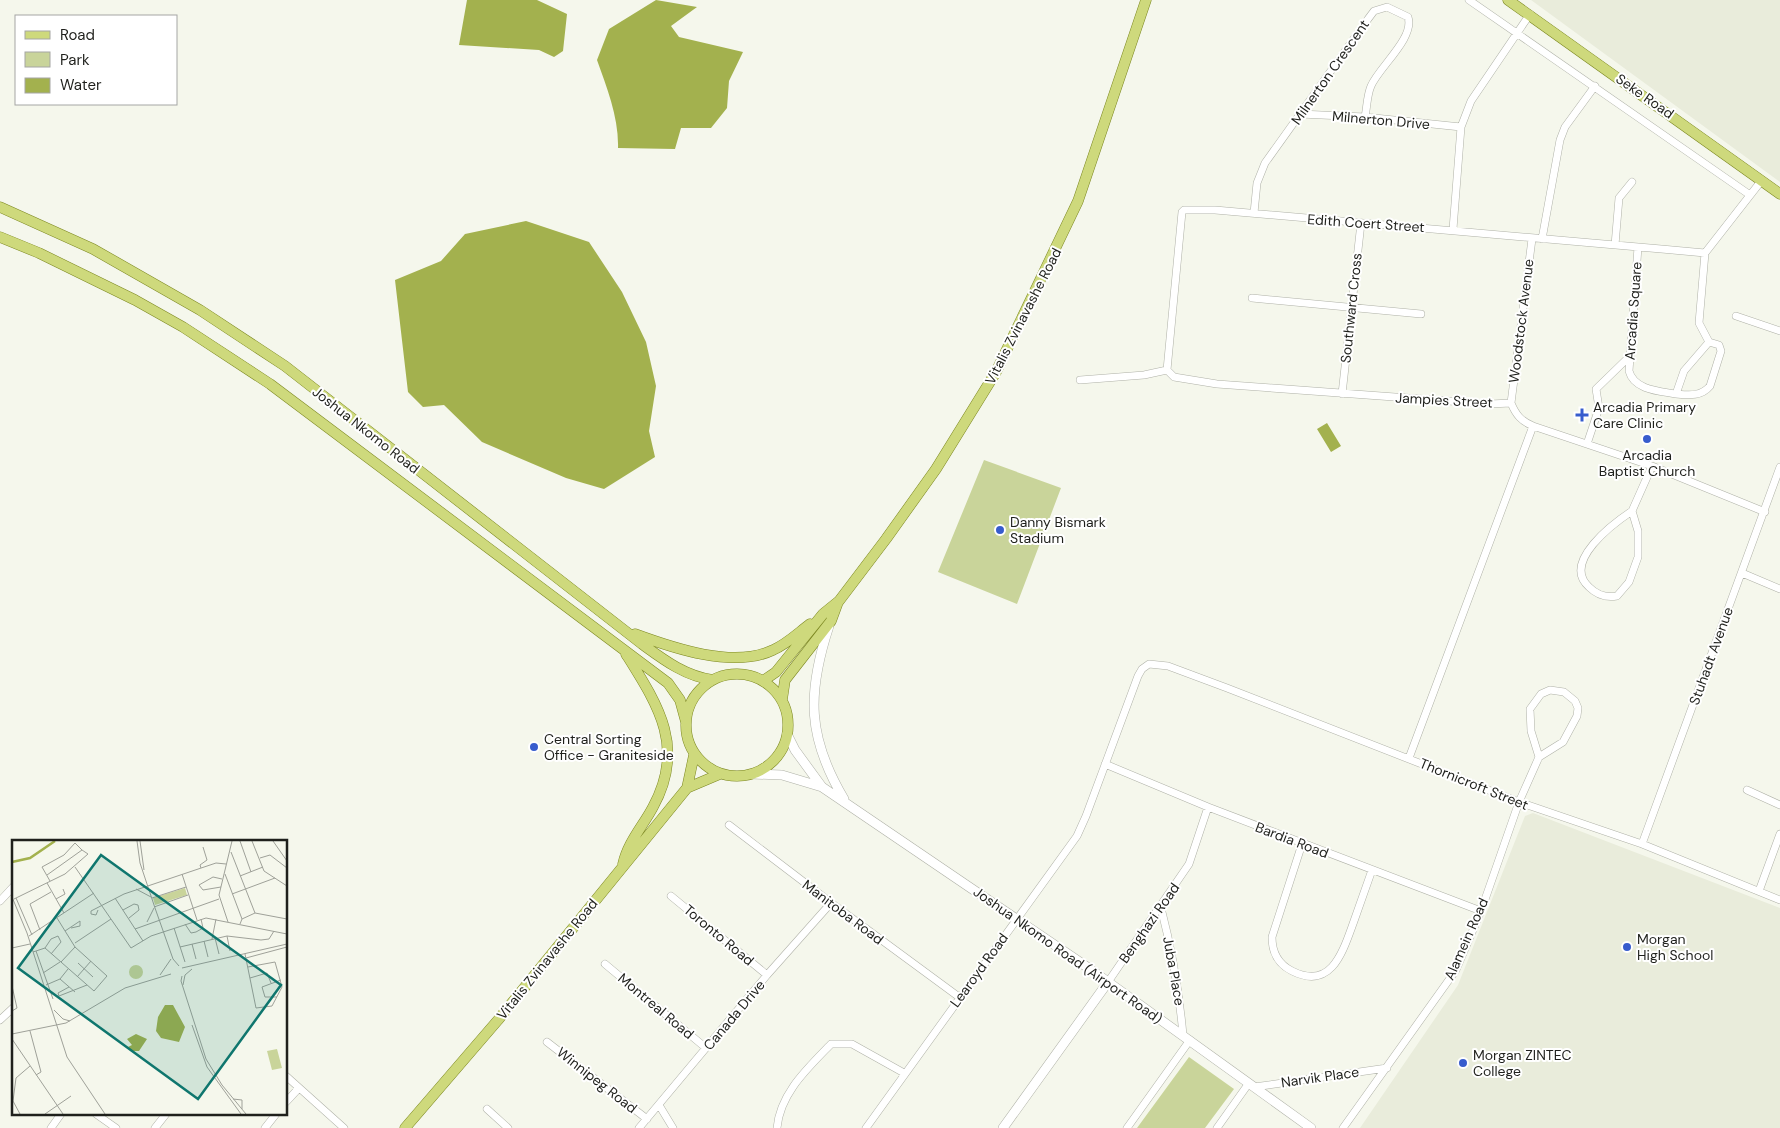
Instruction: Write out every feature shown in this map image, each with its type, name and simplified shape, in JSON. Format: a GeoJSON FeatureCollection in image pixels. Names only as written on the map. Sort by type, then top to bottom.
{"type":"FeatureCollection","features":[{"type":"Feature","properties":{"kind":"main road","name":"Vitalis Zvinavashe Road"},"geometry":{"type":"LineString","coordinates":[[782,700],[785,680],[839,601],[936,469],[996,372],[1078,201],[1146,0]]}},
{"type":"Feature","properties":{"kind":"main road","name":"Seke Road"},"geometry":{"type":"LineString","coordinates":[[1508,0],[1780,194]]}},
{"type":"Feature","properties":{"kind":"main road","name":"Joshua Nkomo Road"},"geometry":{"type":"LineString","coordinates":[[0,207],[93,249],[200,310],[285,366],[672,666],[695,678],[713,680]]}},
{"type":"Feature","properties":{"kind":"main road","name":"Joshua Nkomo Road"},"geometry":{"type":"LineString","coordinates":[[0,237],[39,253],[135,300],[183,327],[270,384],[668,683],[676,692],[686,722]]}},
{"type":"Feature","properties":{"kind":"main road","name":"Vitalis Zvinavashe Road"},"geometry":{"type":"LineString","coordinates":[[763,681],[776,672],[827,618]]}},
{"type":"Feature","properties":{"kind":"main road"},"geometry":{"type":"LineString","coordinates":[[625,631],[685,651],[717,656],[760,655],[782,645],[827,618]]}},
{"type":"Feature","properties":{"kind":"main road"},"geometry":{"type":"LineString","coordinates":[[622,648],[655,700],[663,720],[667,755],[660,793],[627,848],[622,868]]}},
{"type":"Feature","properties":{"kind":"main road"},"geometry":{"type":"LineString","coordinates":[[738,674],[763,681],[782,700],[786,711],[787,734],[783,747],[775,759],[764,768],[751,774],[735,776],[720,774],[710,769],[694,754],[689,745],[686,722],[694,698],[713,680],[738,674]]}},
{"type":"Feature","properties":{"kind":"main road","name":"Vitalis Zvinavashe Road"},"geometry":{"type":"LineString","coordinates":[[688,788],[694,754]]}},
{"type":"Feature","properties":{"kind":"main road","name":"Vitalis Zvinavashe Road"},"geometry":{"type":"LineString","coordinates":[[405,1128],[688,788],[720,774]]}},
{"type":"Feature","properties":{"kind":"street"},"geometry":{"type":"LineString","coordinates":[[1469,0],[1518,32],[1750,195]]}},
{"type":"Feature","properties":{"kind":"street","name":"Milnerton Crescent"},"geometry":{"type":"LineString","coordinates":[[1254,213],[1257,183],[1265,163],[1368,19],[1380,8],[1387,7],[1408,17],[1409,24],[1403,40],[1371,86],[1365,117]]}},
{"type":"Feature","properties":{"kind":"street"},"geometry":{"type":"LineString","coordinates":[[1453,229],[1461,127],[1471,102],[1530,14]]}},
{"type":"Feature","properties":{"kind":"street"},"geometry":{"type":"LineString","coordinates":[[1542,239],[1560,140],[1565,127],[1595,86]]}},
{"type":"Feature","properties":{"kind":"street","name":"Milnerton Drive"},"geometry":{"type":"LineString","coordinates":[[1300,114],[1365,117],[1461,127]]}},
{"type":"Feature","properties":{"kind":"street"},"geometry":{"type":"LineString","coordinates":[[1709,342],[1684,371],[1676,394],[1696,395],[1706,391],[1710,386],[1721,351],[1719,345],[1709,342],[1699,323],[1705,253],[1762,180]]}},
{"type":"Feature","properties":{"kind":"street"},"geometry":{"type":"LineString","coordinates":[[1615,245],[1619,198],[1632,182]]}},
{"type":"Feature","properties":{"kind":"street","name":"Edith Coert Street"},"geometry":{"type":"LineString","coordinates":[[1166,368],[1182,212],[1192,209],[1453,229],[1542,239],[1705,253]]}},
{"type":"Feature","properties":{"kind":"street","name":"Southward Cross"},"geometry":{"type":"LineString","coordinates":[[1342,394],[1361,223]]}},
{"type":"Feature","properties":{"kind":"street","name":"Woodstock Avenue"},"geometry":{"type":"LineString","coordinates":[[1511,403],[1532,238]]}},
{"type":"Feature","properties":{"kind":"street","name":"Arcadia Square"},"geometry":{"type":"LineString","coordinates":[[1638,247],[1629,372],[1634,382],[1640,385],[1676,394]]}},
{"type":"Feature","properties":{"kind":"street"},"geometry":{"type":"LineString","coordinates":[[1252,298],[1421,314]]}},
{"type":"Feature","properties":{"kind":"street"},"geometry":{"type":"LineString","coordinates":[[1736,316],[1780,331]]}},
{"type":"Feature","properties":{"kind":"street"},"geometry":{"type":"LineString","coordinates":[[1587,444],[1600,408],[1596,390],[1630,356]]}},
{"type":"Feature","properties":{"kind":"street"},"geometry":{"type":"LineString","coordinates":[[1080,380],[1144,375],[1166,368]]}},
{"type":"Feature","properties":{"kind":"street","name":"Jampies Street"},"geometry":{"type":"LineString","coordinates":[[1166,368],[1174,377],[1217,384],[1490,404],[1511,403],[1523,422],[1652,466],[1765,512]]}},
{"type":"Feature","properties":{"kind":"street"},"geometry":{"type":"LineString","coordinates":[[1409,758],[1533,426]]}},
{"type":"Feature","properties":{"kind":"street"},"geometry":{"type":"LineString","coordinates":[[1632,511],[1638,532],[1638,557],[1629,582],[1623,591],[1617,596],[1605,597],[1587,585],[1581,573],[1581,568],[1591,547],[1614,524],[1632,511],[1652,466]]}},
{"type":"Feature","properties":{"kind":"street","name":"Stuhadt Avenue"},"geometry":{"type":"LineString","coordinates":[[1642,844],[1780,467]]}},
{"type":"Feature","properties":{"kind":"street"},"geometry":{"type":"LineString","coordinates":[[1742,573],[1780,589]]}},
{"type":"Feature","properties":{"kind":"street"},"geometry":{"type":"LineString","coordinates":[[827,618],[815,675],[813,703],[816,729],[822,754],[831,778],[846,803]]}},
{"type":"Feature","properties":{"kind":"street","name":"Learoyd Road"},"geometry":{"type":"LineString","coordinates":[[866,1128],[1076,836],[1142,669],[1149,664],[1168,666]]}},
{"type":"Feature","properties":{"kind":"street","name":"Thornicroft Street"},"geometry":{"type":"LineString","coordinates":[[1168,666],[1519,802],[1642,844],[1780,900]]}},
{"type":"Feature","properties":{"kind":"street"},"geometry":{"type":"LineString","coordinates":[[1550,690],[1564,692],[1575,701],[1578,711],[1577,716],[1563,742],[1539,757],[1531,731],[1530,709],[1541,694],[1550,690]]}},
{"type":"Feature","properties":{"kind":"street"},"geometry":{"type":"LineString","coordinates":[[787,734],[795,750],[822,787]]}},
{"type":"Feature","properties":{"kind":"street","name":"Alamein Road"},"geometry":{"type":"LineString","coordinates":[[1343,1128],[1449,981],[1481,910],[1519,802],[1539,757]]}},
{"type":"Feature","properties":{"kind":"street","name":"Bardia Road"},"geometry":{"type":"LineString","coordinates":[[1105,764],[1302,844],[1481,910]]}},
{"type":"Feature","properties":{"kind":"street"},"geometry":{"type":"LineString","coordinates":[[751,774],[782,775],[822,787]]}},
{"type":"Feature","properties":{"kind":"street","name":"Joshua Nkomo Road (Airport Road)"},"geometry":{"type":"LineString","coordinates":[[822,787],[1108,982],[1311,1128]]}},
{"type":"Feature","properties":{"kind":"street"},"geometry":{"type":"LineString","coordinates":[[1747,790],[1780,805]]}},
{"type":"Feature","properties":{"kind":"street","name":"Benghazi Road"},"geometry":{"type":"LineString","coordinates":[[1003,1128],[1161,908],[1189,864],[1208,807]]}},
{"type":"Feature","properties":{"kind":"street","name":"Manitoba Road"},"geometry":{"type":"LineString","coordinates":[[729,825],[959,997]]}},
{"type":"Feature","properties":{"kind":"street"},"geometry":{"type":"LineString","coordinates":[[1759,891],[1780,834]]}},
{"type":"Feature","properties":{"kind":"street"},"geometry":{"type":"LineString","coordinates":[[1302,844],[1272,937],[1272,950],[1286,968],[1303,976],[1319,976],[1336,962],[1345,947],[1372,870]]}},
{"type":"Feature","properties":{"kind":"street"},"geometry":{"type":"LineString","coordinates":[[0,901],[12,888]]}},
{"type":"Feature","properties":{"kind":"street","name":"Toronto Road"},"geometry":{"type":"LineString","coordinates":[[671,896],[766,975]]}},
{"type":"Feature","properties":{"kind":"street","name":"Canada Drive"},"geometry":{"type":"LineString","coordinates":[[639,1128],[766,975],[831,903]]}},
{"type":"Feature","properties":{"kind":"street","name":"Juba Place"},"geometry":{"type":"LineString","coordinates":[[1161,908],[1178,983],[1186,1037]]}},
{"type":"Feature","properties":{"kind":"street","name":"Montreal Road"},"geometry":{"type":"LineString","coordinates":[[605,964],[706,1048]]}},
{"type":"Feature","properties":{"kind":"street"},"geometry":{"type":"LineString","coordinates":[[0,1020],[12,1009]]}},
{"type":"Feature","properties":{"kind":"street"},"geometry":{"type":"LineString","coordinates":[[1126,1128],[1186,1037]]}},
{"type":"Feature","properties":{"kind":"street","name":"Winnipeg Road"},"geometry":{"type":"LineString","coordinates":[[547,1042],[647,1119]]}},
{"type":"Feature","properties":{"kind":"street"},"geometry":{"type":"LineString","coordinates":[[776,1128],[778,1113],[799,1077],[831,1044],[852,1044],[904,1073]]}},
{"type":"Feature","properties":{"kind":"street","name":"Narvik Place"},"geometry":{"type":"LineString","coordinates":[[1252,1085],[1387,1068]]}},
{"type":"Feature","properties":{"kind":"street"},"geometry":{"type":"LineString","coordinates":[[288,1078],[344,1128]]}},
{"type":"Feature","properties":{"kind":"street"},"geometry":{"type":"LineString","coordinates":[[1217,1128],[1252,1085]]}},
{"type":"Feature","properties":{"kind":"street"},"geometry":{"type":"LineString","coordinates":[[288,1100],[299,1088]]}},
{"type":"Feature","properties":{"kind":"street"},"geometry":{"type":"LineString","coordinates":[[659,1105],[673,1128]]}},
{"type":"Feature","properties":{"kind":"street"},"geometry":{"type":"LineString","coordinates":[[487,1110],[508,1128]]}},
{"type":"Feature","properties":{"kind":"street"},"geometry":{"type":"LineString","coordinates":[[51,1128],[60,1116]]}},
{"type":"Feature","properties":{"kind":"street"},"geometry":{"type":"LineString","coordinates":[[99,1116],[116,1128]]}},
{"type":"Feature","properties":{"kind":"street"},"geometry":{"type":"LineString","coordinates":[[155,1128],[164,1116]]}},
{"type":"Feature","properties":{"kind":"street"},"geometry":{"type":"LineString","coordinates":[[264,1128],[274,1116]]}},
{"type":"Feature","properties":{"kind":"shaded area"},"geometry":{"type":"Polygon","coordinates":[[[1531,0],[1780,0],[1780,182],[1531,0]]]}},
{"type":"Feature","properties":{"kind":"shaded area","name":"Morgan High School"},"geometry":{"type":"Polygon","coordinates":[[[1533,813],[1780,908],[1780,1128],[1360,1128],[1458,985],[1525,816],[1533,813]]]}},
{"type":"Feature","properties":{"kind":"green space","name":"Danny Bismark Stadium"},"geometry":{"type":"Polygon","coordinates":[[[984,460],[1061,488],[1017,604],[938,572],[984,460]]]}},
{"type":"Feature","properties":{"kind":"green space"},"geometry":{"type":"Polygon","coordinates":[[[1189,1057],[1234,1089],[1205,1128],[1137,1128],[1189,1057]]]}},
{"type":"Feature","properties":{"kind":"water"},"geometry":{"type":"Polygon","coordinates":[[[467,0],[537,0],[567,14],[563,51],[554,57],[539,50],[459,45],[467,0]]]}},
{"type":"Feature","properties":{"kind":"water"},"geometry":{"type":"Polygon","coordinates":[[[656,0],[697,7],[671,26],[679,37],[743,52],[729,81],[727,108],[711,128],[681,128],[675,149],[618,148],[617,126],[597,60],[609,29],[656,0]]]}},
{"type":"Feature","properties":{"kind":"water"},"geometry":{"type":"Polygon","coordinates":[[[526,221],[589,242],[622,292],[646,342],[656,386],[649,431],[655,457],[604,489],[566,478],[482,442],[444,405],[423,407],[408,392],[395,280],[441,261],[465,234],[526,221]]]}},
{"type":"Feature","properties":{"kind":"water"},"geometry":{"type":"Polygon","coordinates":[[[1327,423],[1341,446],[1331,452],[1317,429],[1327,423]]]}},
{"type":"Feature","properties":{"kind":"place","name":"Arcadia Primary Care Clinic"},"geometry":{"type":"Point","coordinates":[1582,415]}},
{"type":"Feature","properties":{"kind":"place","name":"Arcadia Baptist Church"},"geometry":{"type":"Point","coordinates":[1647,439]}},
{"type":"Feature","properties":{"kind":"place","name":"Danny Bismark Stadium"},"geometry":{"type":"Point","coordinates":[1000,530]}},
{"type":"Feature","properties":{"kind":"place","name":"Central Sorting Office - Graniteside"},"geometry":{"type":"Point","coordinates":[534,747]}},
{"type":"Feature","properties":{"kind":"place","name":"Morgan High School"},"geometry":{"type":"Point","coordinates":[1627,947]}},
{"type":"Feature","properties":{"kind":"place","name":"Morgan ZINTEC College"},"geometry":{"type":"Point","coordinates":[1463,1063]}}]}
